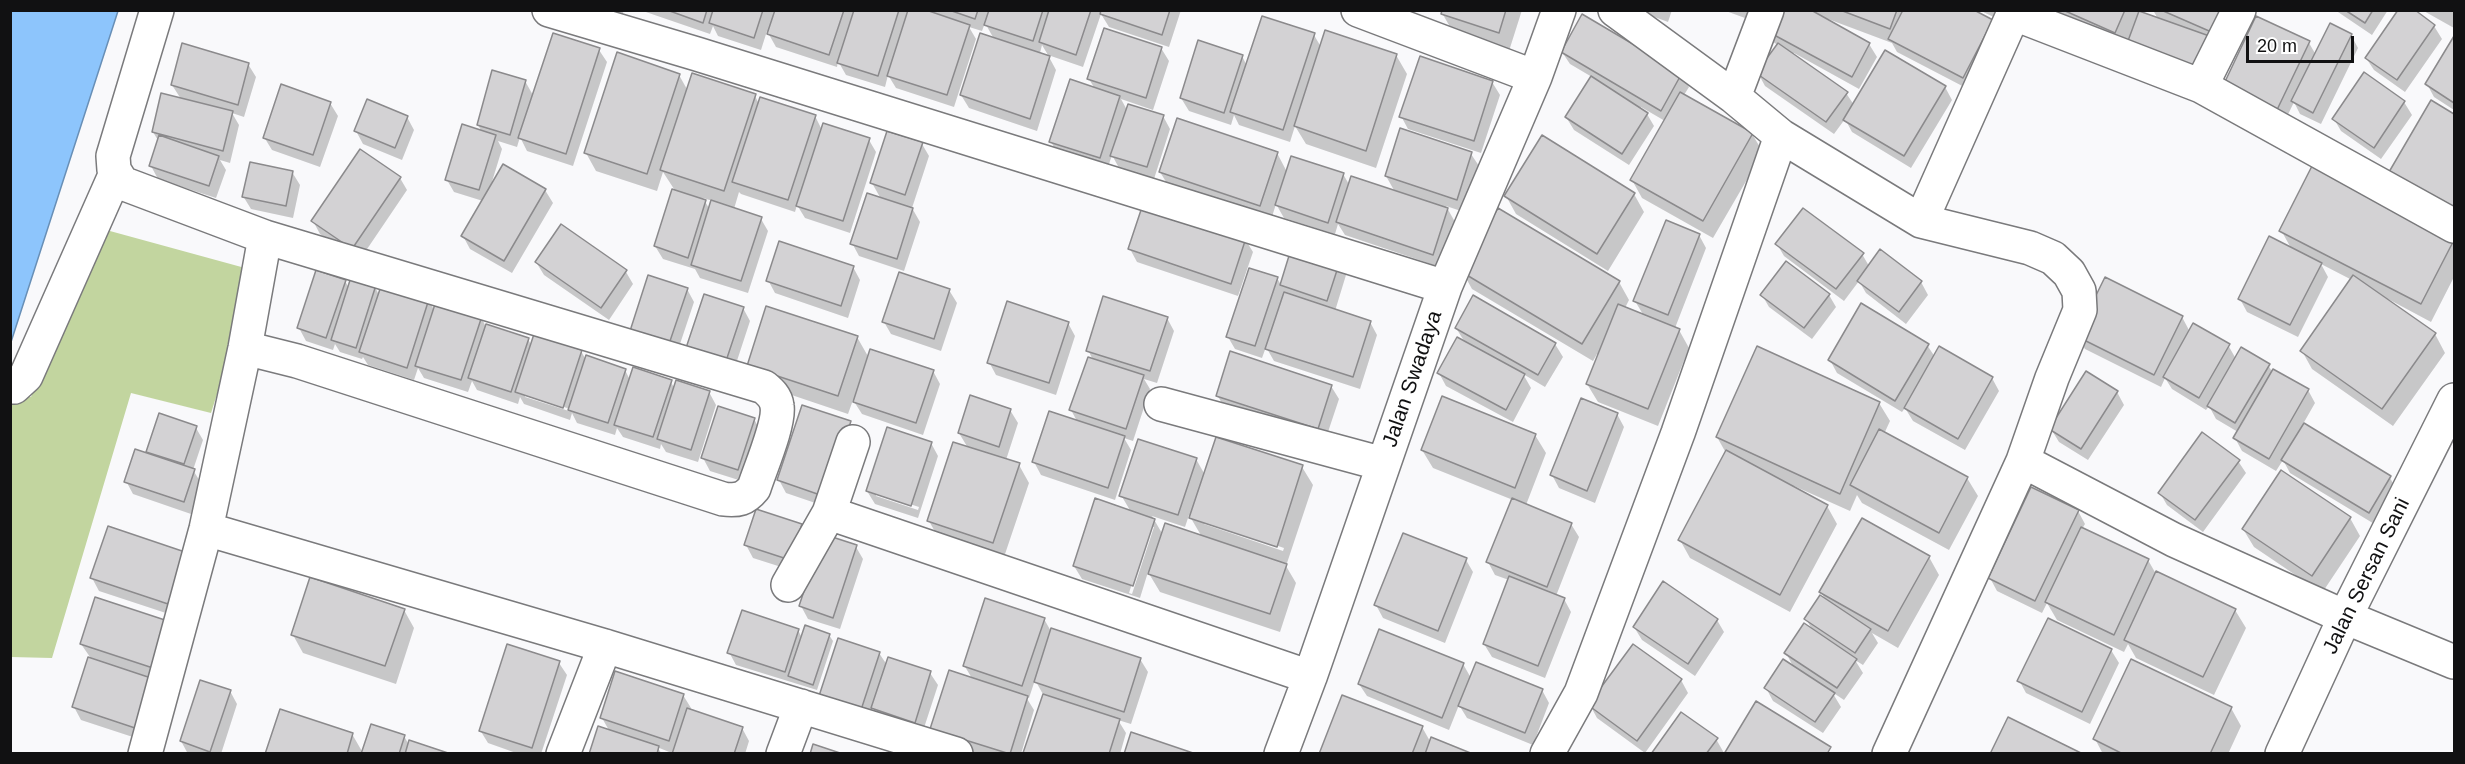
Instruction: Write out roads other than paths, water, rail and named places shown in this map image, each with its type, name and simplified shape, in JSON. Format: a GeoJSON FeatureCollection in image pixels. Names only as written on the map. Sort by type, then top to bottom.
{"type":"FeatureCollection","features":[{"type":"Feature","properties":{"kind":"street"},"geometry":{"type":"LineString","coordinates":[[158,10],[113,156],[116,173],[122,183],[265,237],[764,387],[773,395],[777,406],[777,418],[754,488],[747,497],[735,501],[297,361],[245,348]]}},
{"type":"Feature","properties":{"kind":"street"},"geometry":{"type":"LineString","coordinates":[[549,10],[1445,287]]}},
{"type":"Feature","properties":{"kind":"street"},"geometry":{"type":"LineString","coordinates":[[1358,10],[1535,77]]}},
{"type":"Feature","properties":{"kind":"street","name":"Jalan Swadaya"},"geometry":{"type":"LineString","coordinates":[[1281,753],[1310,677],[1445,287],[1535,77],[1559,10]]}},
{"type":"Feature","properties":{"kind":"street"},"geometry":{"type":"LineString","coordinates":[[1615,10],[1734,97],[1781,136],[1921,221],[2030,248],[2053,258],[2069,273],[2079,291],[2080,310],[2052,378],[2023,461],[1889,753]]}},
{"type":"Feature","properties":{"kind":"street"},"geometry":{"type":"LineString","coordinates":[[1734,97],[1767,10]]}},
{"type":"Feature","properties":{"kind":"street"},"geometry":{"type":"LineString","coordinates":[[2201,86],[2239,10]]}},
{"type":"Feature","properties":{"kind":"street"},"geometry":{"type":"LineString","coordinates":[[1921,221],[2015,12],[2201,86],[2454,226]]}},
{"type":"Feature","properties":{"kind":"street"},"geometry":{"type":"LineString","coordinates":[[1547,753],[1581,693],[1678,433],[1781,136]]}},
{"type":"Feature","properties":{"kind":"street"},"geometry":{"type":"LineString","coordinates":[[10,386],[14,387],[26,376],[116,173]]}},
{"type":"Feature","properties":{"kind":"street"},"geometry":{"type":"LineString","coordinates":[[145,753],[206,529],[245,348],[265,237]]}},
{"type":"Feature","properties":{"kind":"street","name":"Jalan Sersan Sani"},"geometry":{"type":"LineString","coordinates":[[2282,753],[2345,617],[2454,400]]}},
{"type":"Feature","properties":{"kind":"street"},"geometry":{"type":"LineString","coordinates":[[1161,404],[1383,464]]}},
{"type":"Feature","properties":{"kind":"street"},"geometry":{"type":"LineString","coordinates":[[788,585],[829,513],[853,442]]}},
{"type":"Feature","properties":{"kind":"street"},"geometry":{"type":"LineString","coordinates":[[2023,461],[2174,540],[2345,617],[2454,662]]}},
{"type":"Feature","properties":{"kind":"street"},"geometry":{"type":"LineString","coordinates":[[829,513],[1310,677]]}},
{"type":"Feature","properties":{"kind":"street"},"geometry":{"type":"LineString","coordinates":[[206,529],[605,646],[956,753]]}},
{"type":"Feature","properties":{"kind":"street"},"geometry":{"type":"LineString","coordinates":[[562,753],[605,646]]}},
{"type":"Feature","properties":{"kind":"street"},"geometry":{"type":"LineString","coordinates":[[783,753],[801,706]]}},
{"type":"Feature","properties":{"kind":"water"},"geometry":{"type":"Polygon","coordinates":[[[10,11],[118,11],[11,342],[10,11]]]}}]}
